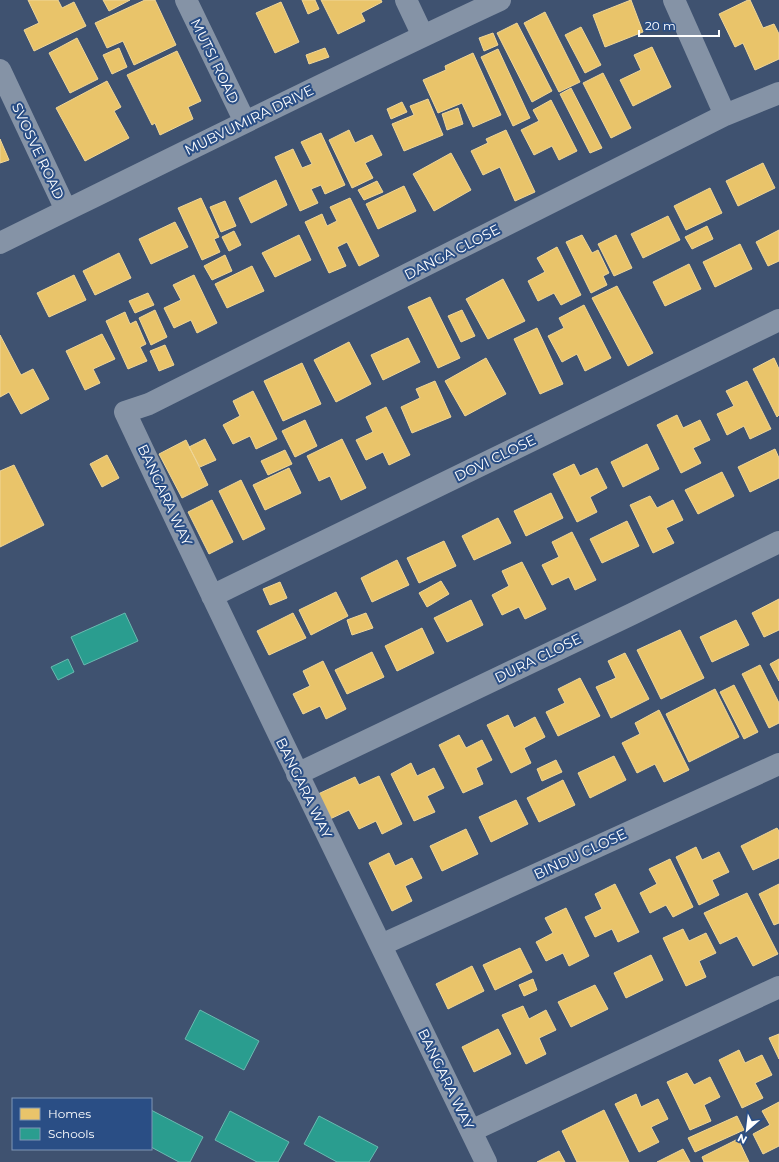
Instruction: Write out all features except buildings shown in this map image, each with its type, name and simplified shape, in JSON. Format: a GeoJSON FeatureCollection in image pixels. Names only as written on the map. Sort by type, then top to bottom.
{"type":"FeatureCollection","features":[{"type":"Feature","properties":{"kind":"street","name":"MUTSI ROAD"},"geometry":{"type":"LineString","coordinates":[[186,0],[245,122]]}},
{"type":"Feature","properties":{"kind":"street"},"geometry":{"type":"LineString","coordinates":[[406,0],[424,36]]}},
{"type":"Feature","properties":{"kind":"street","name":"MUBVUMIRA DRIVE"},"geometry":{"type":"LineString","coordinates":[[0,243],[245,122],[500,0]]}},
{"type":"Feature","properties":{"kind":"street"},"geometry":{"type":"LineString","coordinates":[[674,0],[725,115]]}},
{"type":"Feature","properties":{"kind":"street","name":"SVOSVE ROAD"},"geometry":{"type":"LineString","coordinates":[[0,70],[66,210]]}},
{"type":"Feature","properties":{"kind":"street","name":"DANGA CLOSE"},"geometry":{"type":"LineString","coordinates":[[126,412],[149,404],[725,115],[779,93]]}},
{"type":"Feature","properties":{"kind":"street","name":"DOVI CLOSE"},"geometry":{"type":"LineString","coordinates":[[212,596],[779,320]]}},
{"type":"Feature","properties":{"kind":"street","name":"BANGARA WAY"},"geometry":{"type":"LineString","coordinates":[[126,412],[297,774],[486,1162]]}},
{"type":"Feature","properties":{"kind":"street","name":"DURA CLOSE"},"geometry":{"type":"LineString","coordinates":[[297,774],[779,542]]}},
{"type":"Feature","properties":{"kind":"street","name":"BINDU CLOSE"},"geometry":{"type":"LineString","coordinates":[[381,945],[779,764]]}},
{"type":"Feature","properties":{"kind":"street"},"geometry":{"type":"LineString","coordinates":[[471,1131],[779,986]]}}]}
